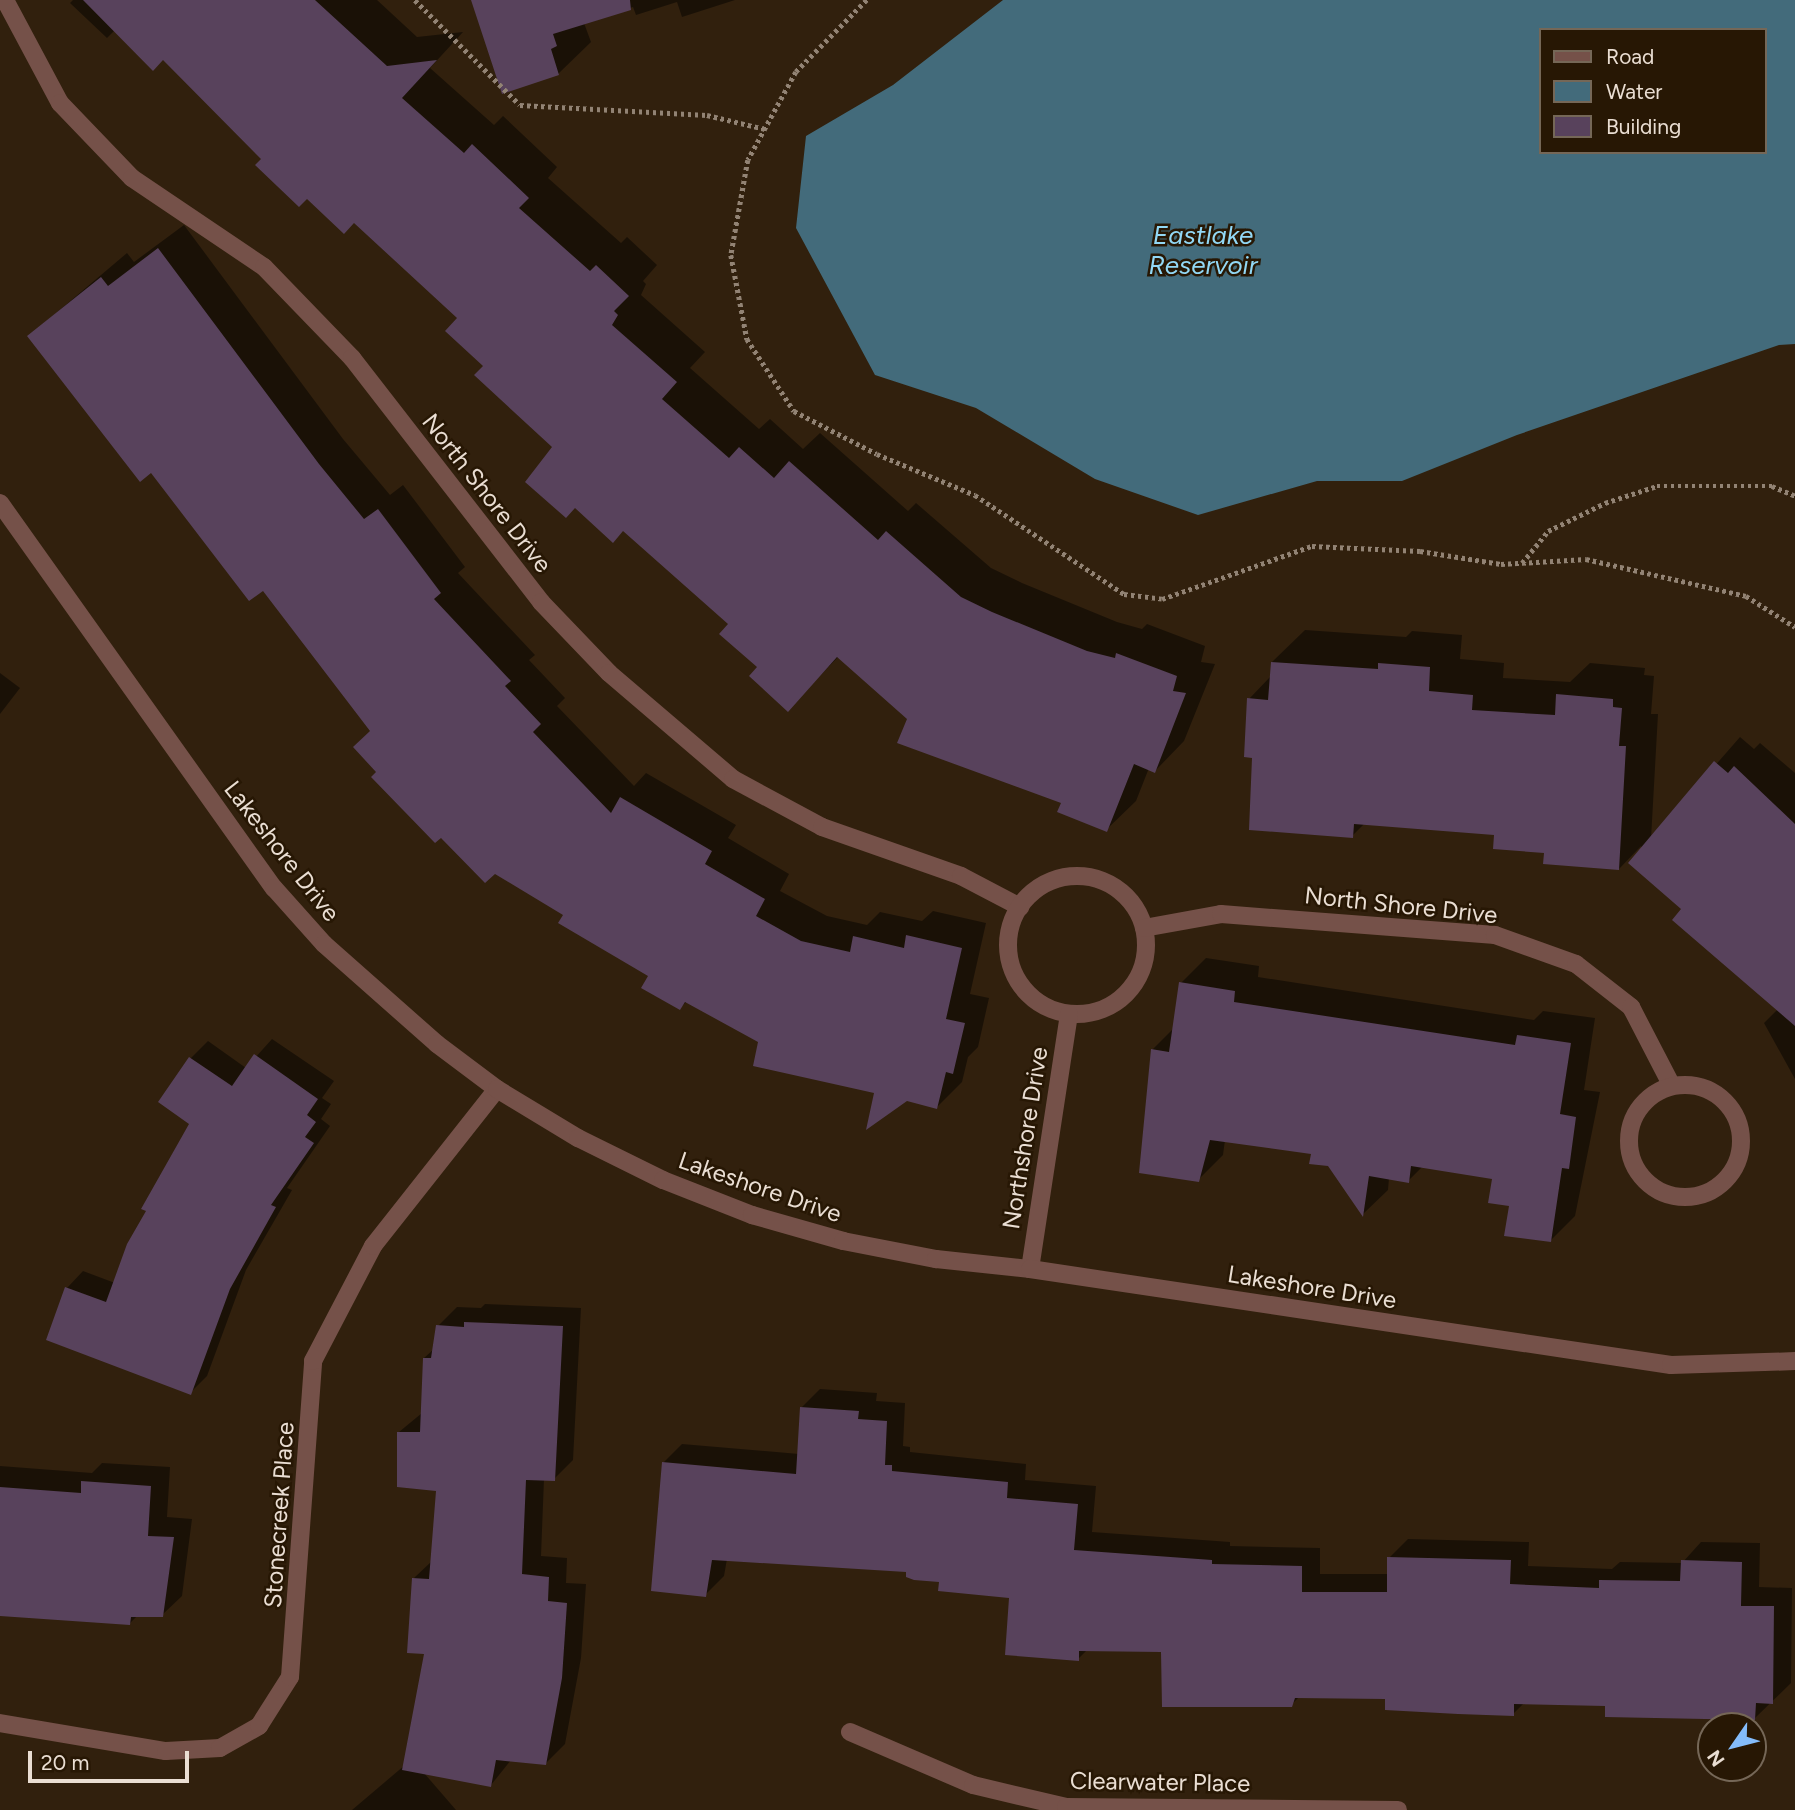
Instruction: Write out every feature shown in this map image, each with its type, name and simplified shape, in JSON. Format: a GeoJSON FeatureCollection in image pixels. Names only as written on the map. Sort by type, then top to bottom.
{"type":"FeatureCollection","features":[{"type":"Feature","properties":{"kind":"street","name":"North Shore Drive"},"geometry":{"type":"LineString","coordinates":[[5,0],[60,103],[132,178],[264,267],[352,358],[541,602],[609,673],[733,779],[821,827],[961,876],[1020,907]]}},
{"type":"Feature","properties":{"kind":"street","name":"Lakeshore Drive"},"geometry":{"type":"LineString","coordinates":[[0,503],[274,888],[379,996],[497,1089],[578,1138],[663,1180],[752,1214],[844,1241],[936,1259],[1030,1269],[1671,1365],[1795,1361]]}},
{"type":"Feature","properties":{"kind":"street"},"geometry":{"type":"LineString","coordinates":[[1078,876],[1121,891],[1135,907],[1144,928],[1146,951],[1129,991],[1091,1013],[1069,1014],[1047,1007],[1028,994],[1014,975],[1009,952],[1010,929],[1020,907],[1035,890],[1056,879],[1078,876]]}},
{"type":"Feature","properties":{"kind":"street","name":"North Shore Drive"},"geometry":{"type":"LineString","coordinates":[[1144,928],[1221,914],[1495,935],[1576,964],[1631,1007],[1672,1086]]}},
{"type":"Feature","properties":{"kind":"street","name":"Northshore Drive"},"geometry":{"type":"LineString","coordinates":[[1030,1269],[1069,1014]]}},
{"type":"Feature","properties":{"kind":"street"},"geometry":{"type":"LineString","coordinates":[[1672,1086],[1708,1089],[1735,1113],[1741,1131],[1741,1150],[1724,1183],[1690,1198],[1671,1196],[1639,1176],[1628,1140],[1641,1105],[1672,1086]]}},
{"type":"Feature","properties":{"kind":"street","name":"Stonecreek Place"},"geometry":{"type":"LineString","coordinates":[[0,1723],[166,1751],[220,1748],[259,1726],[290,1676],[313,1361],[373,1247],[497,1089]]}},
{"type":"Feature","properties":{"kind":"street","name":"Clearwater Place"},"geometry":{"type":"LineString","coordinates":[[850,1732],[973,1785],[1066,1807],[1398,1810]]}},
{"type":"Feature","properties":{"kind":"path"},"geometry":{"type":"LineString","coordinates":[[415,0],[520,105],[707,115],[765,129]]}},
{"type":"Feature","properties":{"kind":"path"},"geometry":{"type":"LineString","coordinates":[[867,0],[796,72],[748,160],[731,256],[747,339],[794,411],[877,454],[975,495],[1124,594],[1162,599],[1312,546],[1420,551],[1522,563],[1586,559],[1746,596],[1795,627]]}},
{"type":"Feature","properties":{"kind":"path"},"geometry":{"type":"LineString","coordinates":[[1522,563],[1548,531],[1605,503],[1657,486],[1772,486],[1795,496]]}},
{"type":"Feature","properties":{"kind":"water","name":"Eastlake Reservoir"},"geometry":{"type":"Polygon","coordinates":[[[1003,0],[1795,0],[1795,344],[1779,345],[1517,435],[1402,481],[1317,481],[1198,515],[1095,479],[976,408],[875,375],[796,228],[806,136],[893,85],[1003,0]]]}},
{"type":"Feature","properties":{"kind":"building"},"geometry":{"type":"Polygon","coordinates":[[[83,0],[315,0],[387,66],[437,60],[402,98],[464,153],[472,144],[529,198],[519,208],[590,271],[596,265],[629,296],[614,311],[618,315],[612,325],[677,382],[662,399],[729,458],[739,447],[774,478],[789,461],[878,540],[886,531],[961,597],[1087,651],[1115,658],[1116,653],[1177,676],[1173,691],[1186,693],[1155,773],[1134,764],[1107,832],[1057,812],[1061,803],[897,743],[907,719],[837,657],[788,712],[749,676],[757,667],[719,634],[728,624],[623,531],[613,543],[575,508],[566,518],[525,482],[552,447],[474,375],[483,366],[445,331],[457,318],[354,223],[344,234],[307,199],[299,207],[255,165],[261,159],[163,60],[153,71],[83,0]]]}},
{"type":"Feature","properties":{"kind":"building"},"geometry":{"type":"Polygon","coordinates":[[[471,0],[630,0],[631,10],[553,34],[557,46],[551,49],[559,75],[502,94],[471,0]]]}},
{"type":"Feature","properties":{"kind":"building"},"geometry":{"type":"Polygon","coordinates":[[[158,248],[319,464],[364,519],[378,509],[441,593],[434,599],[511,681],[505,686],[541,724],[533,732],[611,813],[620,797],[712,851],[705,864],[765,899],[756,916],[801,941],[850,952],[853,936],[904,948],[906,935],[962,948],[946,1019],[965,1023],[953,1074],[946,1072],[937,1109],[907,1101],[866,1130],[874,1093],[753,1066],[758,1042],[685,1002],[680,1010],[641,988],[648,976],[558,923],[563,915],[495,874],[485,883],[441,838],[435,843],[371,777],[376,772],[353,747],[370,731],[263,591],[249,601],[151,473],[140,482],[27,336],[101,277],[108,286],[158,248]]]}},
{"type":"Feature","properties":{"kind":"building"},"geometry":{"type":"Polygon","coordinates":[[[1271,662],[1378,669],[1378,663],[1430,667],[1429,691],[1473,695],[1472,710],[1555,715],[1556,694],[1613,699],[1613,707],[1622,708],[1619,746],[1626,746],[1619,870],[1543,864],[1544,853],[1493,849],[1494,835],[1354,824],[1353,838],[1249,830],[1252,758],[1244,757],[1247,698],[1268,700],[1271,662]]]}},
{"type":"Feature","properties":{"kind":"building"},"geometry":{"type":"Polygon","coordinates":[[[1714,761],[1728,773],[1734,766],[1795,824],[1795,1026],[1672,920],[1681,909],[1628,863],[1714,761]]]}},
{"type":"Feature","properties":{"kind":"building"},"geometry":{"type":"Polygon","coordinates":[[[1179,982],[1235,991],[1234,1002],[1515,1045],[1517,1035],[1571,1043],[1560,1114],[1576,1117],[1569,1169],[1562,1168],[1551,1242],[1504,1236],[1509,1206],[1488,1203],[1492,1179],[1411,1166],[1409,1183],[1369,1176],[1363,1217],[1328,1166],[1309,1164],[1311,1154],[1210,1140],[1199,1182],[1139,1173],[1151,1049],[1169,1052],[1179,982]]]}},
{"type":"Feature","properties":{"kind":"building"},"geometry":{"type":"Polygon","coordinates":[[[254,1054],[318,1099],[307,1115],[316,1122],[305,1137],[314,1143],[271,1205],[276,1207],[230,1289],[191,1395],[46,1340],[65,1287],[106,1302],[127,1244],[146,1211],[141,1209],[189,1124],[158,1102],[189,1057],[232,1086],[254,1054]]]}},
{"type":"Feature","properties":{"kind":"building"},"geometry":{"type":"Polygon","coordinates":[[[464,1322],[563,1326],[555,1481],[526,1480],[522,1574],[549,1577],[548,1601],[567,1603],[562,1678],[546,1765],[496,1760],[491,1787],[402,1770],[424,1654],[407,1653],[412,1578],[429,1579],[436,1491],[397,1487],[397,1432],[420,1432],[423,1358],[431,1358],[436,1325],[464,1327],[464,1322]]]}},
{"type":"Feature","properties":{"kind":"building"},"geometry":{"type":"Polygon","coordinates":[[[800,1407],[859,1411],[858,1419],[887,1421],[885,1465],[892,1465],[892,1471],[1008,1482],[1007,1498],[1078,1504],[1074,1550],[1212,1560],[1212,1564],[1302,1566],[1302,1592],[1387,1592],[1387,1557],[1511,1560],[1510,1584],[1599,1588],[1599,1580],[1680,1581],[1681,1560],[1742,1562],[1741,1606],[1774,1606],[1773,1704],[1756,1703],[1755,1712],[1697,1712],[1697,1719],[1605,1717],[1605,1706],[1514,1704],[1514,1716],[1385,1710],[1385,1699],[1295,1698],[1292,1707],[1162,1707],[1161,1652],[1079,1651],[1079,1661],[1005,1655],[1009,1598],[938,1591],[939,1582],[914,1580],[906,1577],[906,1572],[712,1560],[706,1597],[651,1591],[662,1462],[796,1474],[800,1407]]]}},
{"type":"Feature","properties":{"kind":"building"},"geometry":{"type":"Polygon","coordinates":[[[81,1481],[151,1486],[148,1536],[174,1537],[163,1617],[131,1617],[130,1625],[0,1616],[0,1487],[81,1493],[81,1481]]]}}]}
